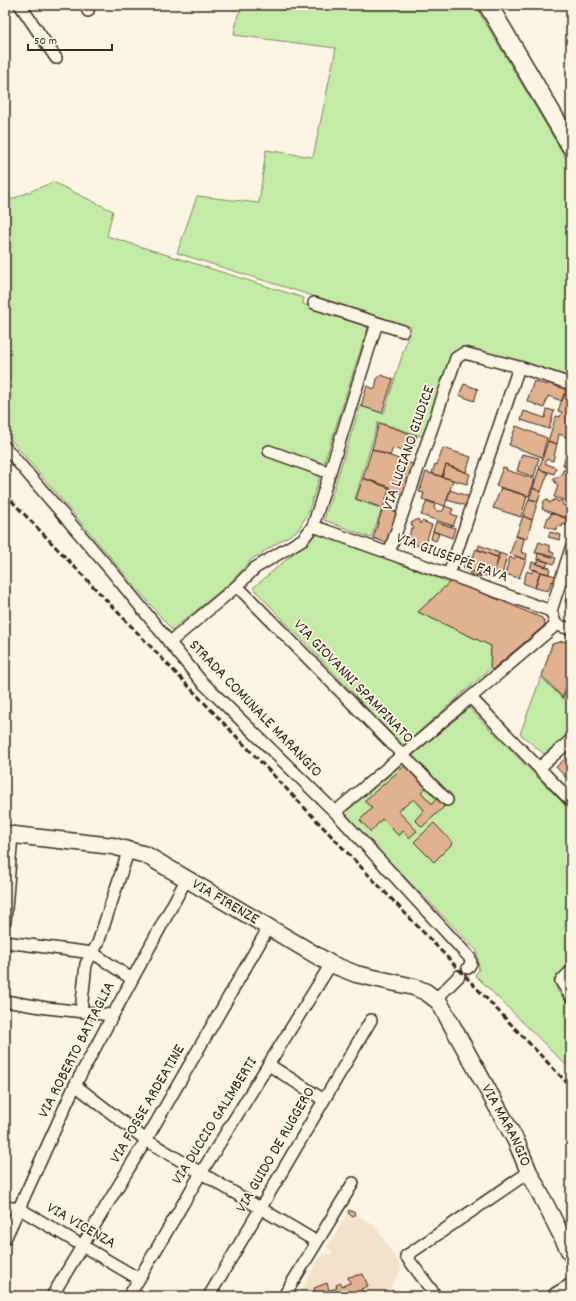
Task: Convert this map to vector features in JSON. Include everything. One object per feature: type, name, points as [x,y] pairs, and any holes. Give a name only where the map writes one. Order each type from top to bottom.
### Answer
[{"type":"main road","points":[[488,5],[571,146]]},
{"type":"street","points":[[20,5],[56,58]]},
{"type":"street","points":[[314,303],[403,331]]},
{"type":"street","points":[[169,643],[237,586],[255,568],[303,539],[313,526],[377,323]]},
{"type":"street","name":"VIA LUCIANO GIUDICE","points":[[389,553],[456,358],[460,354],[464,353],[519,367]]},
{"type":"street","points":[[449,574],[519,367],[571,384]]},
{"type":"street","name":"STRADA COMUNALE MARANGIO","points":[[5,447],[114,574],[201,681],[335,812],[470,958],[471,963],[468,968]]},
{"type":"street","points":[[269,451],[330,473]]},
{"type":"street","name":"VIA GIUSEPPE FAVA","points":[[313,526],[551,611]]},
{"type":"street","points":[[556,625],[551,611],[571,548]]},
{"type":"street","name":"VIA GIOVANNI SPAMPINATO","points":[[237,586],[447,800]]},
{"type":"street","points":[[556,625],[571,629]]},
{"type":"street","points":[[335,812],[556,625]]},
{"type":"street","points":[[471,698],[571,801]]},
{"type":"street","points":[[540,768],[571,740]]},
{"type":"street","points":[[5,921],[8,834]]},
{"type":"street","name":"VIA FIRENZE","points":[[8,834],[129,849],[146,855],[186,880],[331,964],[356,974],[414,987],[436,999]]},
{"type":"street","points":[[81,1011],[86,964],[93,953],[113,900],[129,849]]},
{"type":"street","name":"VIA ROBERTO BATTAGLIA","points":[[5,1239],[20,1209],[75,1085],[186,880]]},
{"type":"street","name":"VIA FOSSE ARDEATINE","points":[[52,1296],[146,1140],[269,927]]},
{"type":"street","points":[[9,942],[93,953],[132,979]]},
{"type":"street","name":"VIA DUCCIO GALIMBERTI","points":[[129,1296],[201,1173],[331,964]]},
{"type":"street","points":[[571,971],[561,981],[571,996]]},
{"type":"street","points":[[436,999],[460,976]]},
{"type":"street","name":"VIA MARANGIO","points":[[436,999],[451,1022],[516,1141],[529,1172],[571,1254]]},
{"type":"street","points":[[5,1001],[47,1008],[112,1015]]},
{"type":"street","name":"VIA GUIDO DE RUGGERO","points":[[209,1296],[371,1020]]},
{"type":"street","points":[[269,1065],[324,1100]]},
{"type":"street","points":[[75,1085],[146,1140],[317,1242]]},
{"type":"street","points":[[436,1296],[406,1256],[529,1172]]},
{"type":"street","points":[[284,1296],[353,1182]]},
{"type":"street","name":"VIA VICENZA","points":[[5,1207],[20,1209],[139,1279]]},
{"type":"street","points":[[556,1296],[571,1287]]},
{"type":"shaded area","points":[[349,1210],[375,1226],[400,1265],[401,1270],[386,1296],[297,1296],[323,1253],[326,1255],[331,1253],[330,1249],[327,1247]]},
{"type":"green space","points":[[247,5],[475,5],[571,167],[571,379],[458,351],[451,355],[424,437],[378,422],[355,499],[382,509],[371,538],[324,520],[360,406],[384,413],[411,327],[177,253],[197,196],[259,203],[266,150],[313,157],[336,48],[234,35],[238,14]]},
{"type":"green space","points":[[53,182],[113,211],[107,236],[304,298],[303,304],[368,327],[308,513],[298,530],[252,559],[230,583],[172,630],[5,433],[5,202]]},
{"type":"green space","points":[[316,534],[323,534],[338,538],[544,621],[403,746],[253,588]]},
{"type":"green space","points":[[571,669],[571,732],[544,754],[520,734],[541,677],[563,699]]},
{"type":"green space","points":[[469,708],[571,811],[571,963],[554,979],[558,992],[571,1006],[571,1070],[475,975],[479,970],[477,951],[343,814]]},
{"type":"building","points":[[381,375],[393,379],[382,413],[361,406],[367,386],[375,389],[377,379]]},
{"type":"building","points":[[549,380],[567,387],[562,401],[548,396],[544,408],[527,401],[534,381],[547,385]]},
{"type":"building","points":[[464,384],[478,389],[474,401],[459,395]]},
{"type":"building","points":[[564,394],[571,397],[569,411],[571,411],[571,427],[569,438],[559,434],[557,444],[548,441],[556,416],[560,417],[562,412],[558,411]]},
{"type":"building","points":[[547,409],[554,411],[549,429],[521,420],[524,411],[545,418]]},
{"type":"building","points":[[379,423],[417,436],[411,454],[393,448],[390,456],[372,449]]},
{"type":"building","points":[[516,426],[547,438],[542,457],[509,445]]},
{"type":"building","points":[[548,441],[557,444],[553,461],[547,459],[545,463],[556,468],[554,474],[539,469]]},
{"type":"building","points":[[443,448],[471,457],[466,472],[446,465],[442,477],[432,473],[435,464],[437,465]]},
{"type":"building","points":[[372,449],[415,465],[404,494],[363,478]]},
{"type":"building","points":[[522,454],[539,458],[534,477],[517,471]]},
{"type":"building","points":[[566,455],[571,457],[570,502],[554,497],[558,486],[553,479],[562,475],[563,470],[565,470],[566,466],[563,465]]},
{"type":"building","points":[[446,465],[470,474],[467,484],[442,477]]},
{"type":"building","points":[[503,467],[507,468],[506,470],[535,479],[529,496],[496,486]]},
{"type":"building","points":[[539,469],[548,473],[541,492],[533,488]]},
{"type":"building","points":[[426,472],[453,480],[445,506],[422,499],[424,493],[419,492]]},
{"type":"building","points":[[363,478],[390,487],[383,508],[356,499]]},
{"type":"building","points":[[501,488],[527,496],[521,517],[493,508]]},
{"type":"building","points":[[533,488],[541,492],[538,501],[529,499]]},
{"type":"building","points":[[450,490],[470,497],[467,506],[447,500]]},
{"type":"building","points":[[529,499],[538,501],[532,520],[523,516]]},
{"type":"building","points":[[547,499],[549,503],[556,499],[558,502],[561,500],[571,516],[566,516],[566,518],[542,509],[544,501]]},
{"type":"building","points":[[427,501],[435,504],[434,508],[437,511],[443,511],[445,506],[453,509],[451,514],[457,516],[453,526],[421,515]]},
{"type":"building","points":[[383,508],[400,513],[390,544],[373,538]]},
{"type":"building","points":[[551,513],[571,520],[571,525],[566,523],[566,525],[563,524],[562,527],[558,525],[556,530],[545,526]]},
{"type":"building","points":[[523,516],[532,520],[527,539],[516,536]]},
{"type":"building","points":[[418,519],[420,524],[422,521],[432,525],[424,547],[408,543],[411,528],[414,529],[411,523]]},
{"type":"building","points":[[436,522],[455,528],[452,538],[433,531]]},
{"type":"building","points":[[433,531],[439,534],[436,541],[431,539]]},
{"type":"building","points":[[550,532],[561,535],[560,540],[548,537]]},
{"type":"building","points":[[516,536],[524,539],[521,552],[527,554],[526,560],[510,554]]},
{"type":"building","points":[[539,542],[550,546],[550,551],[554,553],[553,556],[535,553]]},
{"type":"building","points":[[479,545],[499,553],[497,557],[478,550]]},
{"type":"building","points":[[476,549],[499,558],[492,578],[468,570]]},
{"type":"building","points":[[500,553],[507,556],[503,575],[494,572]]},
{"type":"building","points":[[538,553],[556,558],[554,564],[537,559]]},
{"type":"building","points":[[468,556],[473,558],[469,571],[463,568]]},
{"type":"building","points":[[516,556],[526,560],[519,578],[505,574],[510,557],[514,559]]},
{"type":"building","points":[[539,559],[548,562],[546,567],[537,564]]},
{"type":"building","points":[[532,562],[550,568],[549,574],[530,569]]},
{"type":"building","points":[[534,569],[540,572],[535,588],[523,583],[527,571],[532,573]]},
{"type":"building","points":[[471,571],[481,575],[481,577],[476,575],[475,577],[469,573]]},
{"type":"building","points":[[540,572],[556,576],[555,582],[552,581],[548,591],[535,588]]},
{"type":"building","points":[[452,580],[542,618],[545,623],[544,626],[492,670],[490,668],[491,646],[418,612]]},
{"type":"building","points":[[570,587],[571,588],[571,604],[565,602]]},
{"type":"building","points":[[563,641],[571,643],[571,668],[563,698],[542,676],[552,644]]},
{"type":"building","points":[[571,753],[571,783],[556,767]]},
{"type":"building","points":[[406,765],[427,787],[421,792],[432,804],[437,798],[445,806],[422,827],[415,820],[424,810],[414,799],[398,811],[417,831],[409,838],[403,831],[399,836],[382,819],[371,832],[360,820],[372,808],[364,801]]},
{"type":"building","points":[[434,823],[453,843],[434,862],[414,842]]},
{"type":"building","points":[[349,1210],[355,1213],[353,1217],[348,1213]]},
{"type":"building","points":[[363,1274],[368,1286],[361,1289],[364,1296],[317,1296],[314,1288],[327,1283],[329,1290],[337,1288],[336,1285],[341,1283],[342,1286],[350,1283],[348,1277]]},
{"type":"railway","points":[[5,494],[571,1087]]}]
